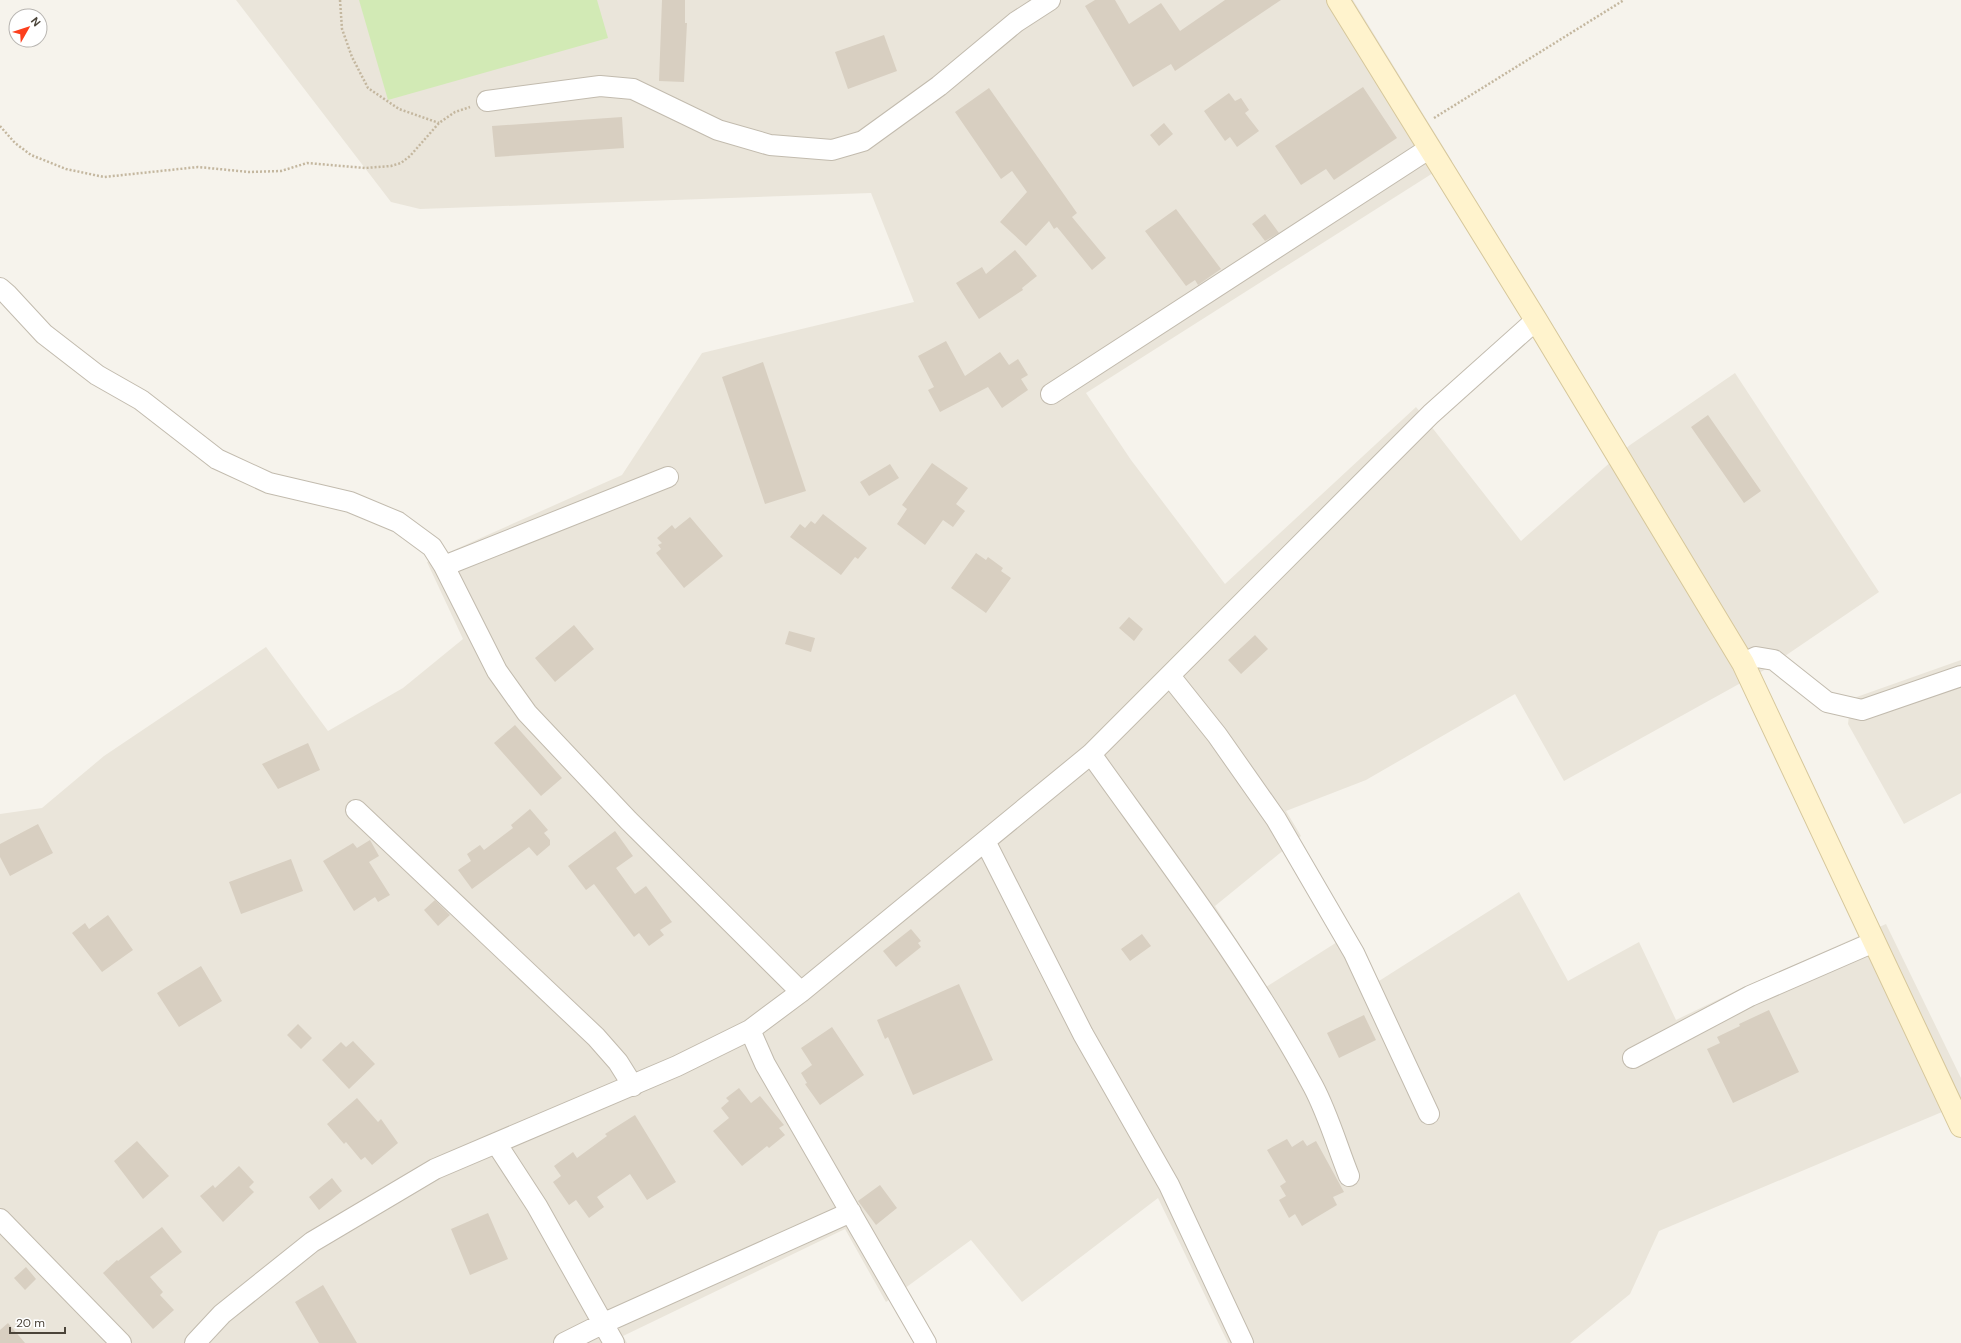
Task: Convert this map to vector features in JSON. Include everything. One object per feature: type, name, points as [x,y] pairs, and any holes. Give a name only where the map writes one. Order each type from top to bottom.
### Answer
[{"type":"street","points":[[487,102],[600,86],[633,89],[726,132],[770,146],[832,150],[863,141],[940,86],[1016,22],[1050,0]]},
{"type":"street","points":[[1338,0],[1536,320],[1744,663],[1961,1126]]},
{"type":"street","points":[[1051,394],[1430,148]]},
{"type":"street","points":[[0,288],[8,294],[44,334],[97,375],[141,400],[217,459],[269,483],[350,502],[398,522],[432,547],[444,566],[497,671],[527,713],[628,820],[801,992]]},
{"type":"street","points":[[195,1343],[222,1314],[312,1242],[435,1169],[632,1086],[750,1030],[801,992],[1091,754],[1431,414],[1536,320]]},
{"type":"street","points":[[444,566],[668,477]]},
{"type":"street","points":[[1744,663],[1756,658],[1774,660],[1827,702],[1862,710],[1961,676]]},
{"type":"street","points":[[1170,676],[1217,735],[1276,819],[1354,953],[1429,1114]]},
{"type":"street","points":[[1091,754],[1230,950],[1290,1046],[1314,1088],[1349,1176]]},
{"type":"street","points":[[356,810],[596,1037],[618,1062],[632,1086]]},
{"type":"street","points":[[985,841],[1083,1034],[1168,1185],[1243,1343]]},
{"type":"street","points":[[1633,1058],[1750,996],[1874,942]]},
{"type":"street","points":[[750,1030],[765,1064],[926,1343]]},
{"type":"street","points":[[496,1143],[537,1206],[614,1343]]},
{"type":"street","points":[[564,1343],[604,1323],[851,1212]]},
{"type":"street","points":[[0,1219],[121,1343]]},
{"type":"path","points":[[340,0],[342,29],[352,57],[368,88],[399,109],[439,123]]},
{"type":"path","points":[[1417,128],[1624,0]]},
{"type":"path","points":[[0,126],[15,143],[31,154],[66,169],[104,177],[198,167],[249,172],[281,171],[307,163],[365,168],[391,166],[410,156],[439,123],[455,112],[487,102]]},
{"type":"shaded area","points":[[236,0],[1353,0],[1452,161],[1086,393],[1131,460],[1225,584],[1416,407],[1521,541],[1630,445],[1735,373],[1879,592],[1766,669],[1564,781],[1515,694],[1366,780],[1286,811],[1301,836],[1215,906],[1266,987],[1353,932],[1379,981],[1519,892],[1568,981],[1639,942],[1676,1020],[1742,988],[1886,924],[1961,1078],[1961,1104],[1659,1231],[1630,1294],[1570,1343],[1228,1343],[1158,1198],[1022,1302],[971,1240],[886,1302],[845,1229],[623,1336],[627,1343],[0,1343],[0,814],[42,808],[104,756],[266,647],[328,731],[403,688],[463,639],[427,562],[622,475],[702,353],[914,302],[871,193],[420,209],[391,202]]},
{"type":"shaded area","points":[[1961,660],[1961,793],[1904,824],[1848,724],[1851,699]]},
{"type":"green space","points":[[359,0],[597,0],[608,38],[388,100]]},
{"type":"building","points":[[662,0],[685,0],[685,23],[687,23],[684,82],[659,81]]},
{"type":"building","points":[[1095,0],[1115,0],[1129,24],[1161,3],[1180,31],[1225,0],[1281,0],[1175,71],[1171,64],[1133,87],[1085,6]]},
{"type":"building","points":[[884,35],[897,71],[848,89],[835,52]]},
{"type":"building","points":[[1363,87],[1397,138],[1334,180],[1326,169],[1301,185],[1275,146]]},
{"type":"building","points":[[989,88],[1077,213],[1072,217],[1106,258],[1092,270],[1057,227],[1054,229],[1049,221],[1026,246],[1000,222],[1027,192],[1012,171],[1001,179],[955,112]]},
{"type":"building","points":[[1229,93],[1235,101],[1241,98],[1249,110],[1245,113],[1259,131],[1237,147],[1230,137],[1225,141],[1204,111]]},
{"type":"building","points":[[622,117],[624,148],[495,157],[492,126]]},
{"type":"building","points":[[1164,123],[1173,134],[1159,146],[1150,135]]},
{"type":"building","points":[[1176,209],[1221,269],[1198,285],[1195,280],[1186,286],[1145,231]]},
{"type":"building","points":[[1265,214],[1279,233],[1265,241],[1252,224]]},
{"type":"building","points":[[1015,250],[1037,276],[1022,288],[1023,290],[979,319],[956,283],[982,267],[986,274]]},
{"type":"building","points":[[946,341],[965,376],[1000,352],[1009,365],[1018,359],[1028,375],[1021,379],[1028,390],[1002,408],[988,387],[940,412],[928,390],[934,387],[918,356]]},
{"type":"building","points":[[763,362],[806,491],[765,504],[722,377]]},
{"type":"building","points":[[1708,415],[1761,491],[1744,503],[1691,427]]},
{"type":"building","points":[[932,463],[968,488],[956,504],[965,511],[953,527],[943,520],[925,545],[897,524],[907,509],[902,505]]},
{"type":"building","points":[[890,464],[899,478],[869,496],[860,482]]},
{"type":"building","points":[[823,514],[867,548],[858,559],[855,557],[841,575],[790,537],[800,524],[805,528],[811,521],[815,524]]},
{"type":"building","points":[[690,517],[723,556],[684,588],[656,553],[661,549],[658,545],[662,543],[657,538],[672,525],[675,529]]},
{"type":"building","points":[[976,553],[986,560],[988,557],[1003,568],[1001,571],[1011,578],[986,613],[951,588]]},
{"type":"building","points":[[1129,617],[1143,629],[1134,641],[1119,628]]},
{"type":"building","points":[[574,625],[594,649],[555,682],[535,658]]},
{"type":"building","points":[[789,631],[815,638],[811,652],[785,644]]},
{"type":"building","points":[[1255,635],[1268,649],[1241,674],[1228,660]]},
{"type":"building","points":[[515,725],[562,778],[541,796],[494,743]]},
{"type":"building","points":[[308,743],[320,770],[278,789],[262,764]]},
{"type":"building","points":[[530,809],[548,830],[544,833],[550,840],[550,845],[537,856],[529,847],[472,889],[458,870],[471,861],[467,854],[480,845],[484,850],[513,828],[511,825]]},
{"type":"building","points":[[38,824],[53,853],[10,876],[0,857],[0,844]]},
{"type":"building","points":[[615,831],[633,856],[616,868],[635,894],[646,886],[672,922],[660,930],[664,935],[649,946],[639,933],[634,937],[594,884],[586,890],[568,866]]},
{"type":"building","points":[[370,840],[379,856],[369,862],[390,895],[378,902],[375,897],[354,911],[323,861],[353,843],[357,848]]},
{"type":"building","points":[[291,859],[303,891],[241,914],[229,882]]},
{"type":"building","points":[[435,900],[450,915],[438,926],[424,910]]},
{"type":"building","points":[[108,915],[133,950],[102,972],[72,933],[85,923],[89,929]]},
{"type":"building","points":[[911,929],[921,941],[918,943],[921,947],[896,967],[883,951]]},
{"type":"building","points":[[1142,934],[1151,946],[1130,961],[1121,949]]},
{"type":"building","points":[[201,966],[222,1001],[179,1027],[157,993]]},
{"type":"building","points":[[959,984],[993,1060],[913,1095],[888,1037],[885,1039],[877,1020]]},
{"type":"building","points":[[1769,1010],[1799,1072],[1733,1103],[1707,1049],[1720,1043],[1717,1037],[1740,1026],[1739,1024]]},
{"type":"building","points":[[1364,1015],[1376,1040],[1339,1058],[1327,1033]]},
{"type":"building","points":[[298,1024],[312,1038],[301,1049],[287,1035]]},
{"type":"building","points":[[832,1027],[864,1075],[820,1105],[805,1084],[807,1083],[801,1073],[812,1065],[801,1048]]},
{"type":"building","points":[[353,1041],[375,1064],[349,1089],[322,1060],[341,1042],[346,1047]]},
{"type":"building","points":[[739,1088],[751,1103],[760,1096],[784,1125],[779,1128],[785,1135],[769,1148],[767,1146],[742,1166],[713,1131],[729,1118],[721,1108],[729,1101],[726,1098]]},
{"type":"building","points":[[357,1098],[378,1122],[381,1119],[398,1143],[372,1165],[365,1157],[361,1160],[346,1142],[344,1144],[327,1124]]},
{"type":"building","points":[[635,1115],[676,1182],[647,1200],[630,1174],[597,1197],[604,1207],[589,1218],[576,1200],[569,1205],[553,1182],[561,1176],[554,1166],[573,1152],[577,1158],[607,1136],[605,1134]]},
{"type":"building","points":[[1287,1139],[1292,1147],[1303,1140],[1307,1146],[1316,1141],[1344,1192],[1333,1197],[1337,1205],[1302,1226],[1295,1214],[1289,1218],[1279,1200],[1286,1196],[1280,1186],[1286,1182],[1267,1150]]},
{"type":"building","points":[[137,1141],[169,1176],[143,1199],[114,1161]]},
{"type":"building","points":[[239,1166],[254,1182],[249,1187],[254,1192],[223,1222],[200,1196],[213,1185],[215,1188]]},
{"type":"building","points":[[332,1178],[342,1191],[319,1210],[309,1197]]},
{"type":"building","points":[[880,1185],[897,1208],[876,1225],[858,1201]]},
{"type":"building","points":[[488,1213],[508,1259],[470,1275],[451,1229]]},
{"type":"building","points":[[162,1227],[182,1252],[150,1277],[163,1292],[160,1295],[174,1310],[153,1329],[103,1273],[117,1260],[118,1261]]},
{"type":"building","points":[[26,1267],[36,1279],[25,1290],[14,1278]]},
{"type":"building","points":[[323,1285],[357,1343],[319,1343],[295,1302]]},
{"type":"building","points":[[8,1323],[25,1343],[0,1343],[0,1330]]}]
